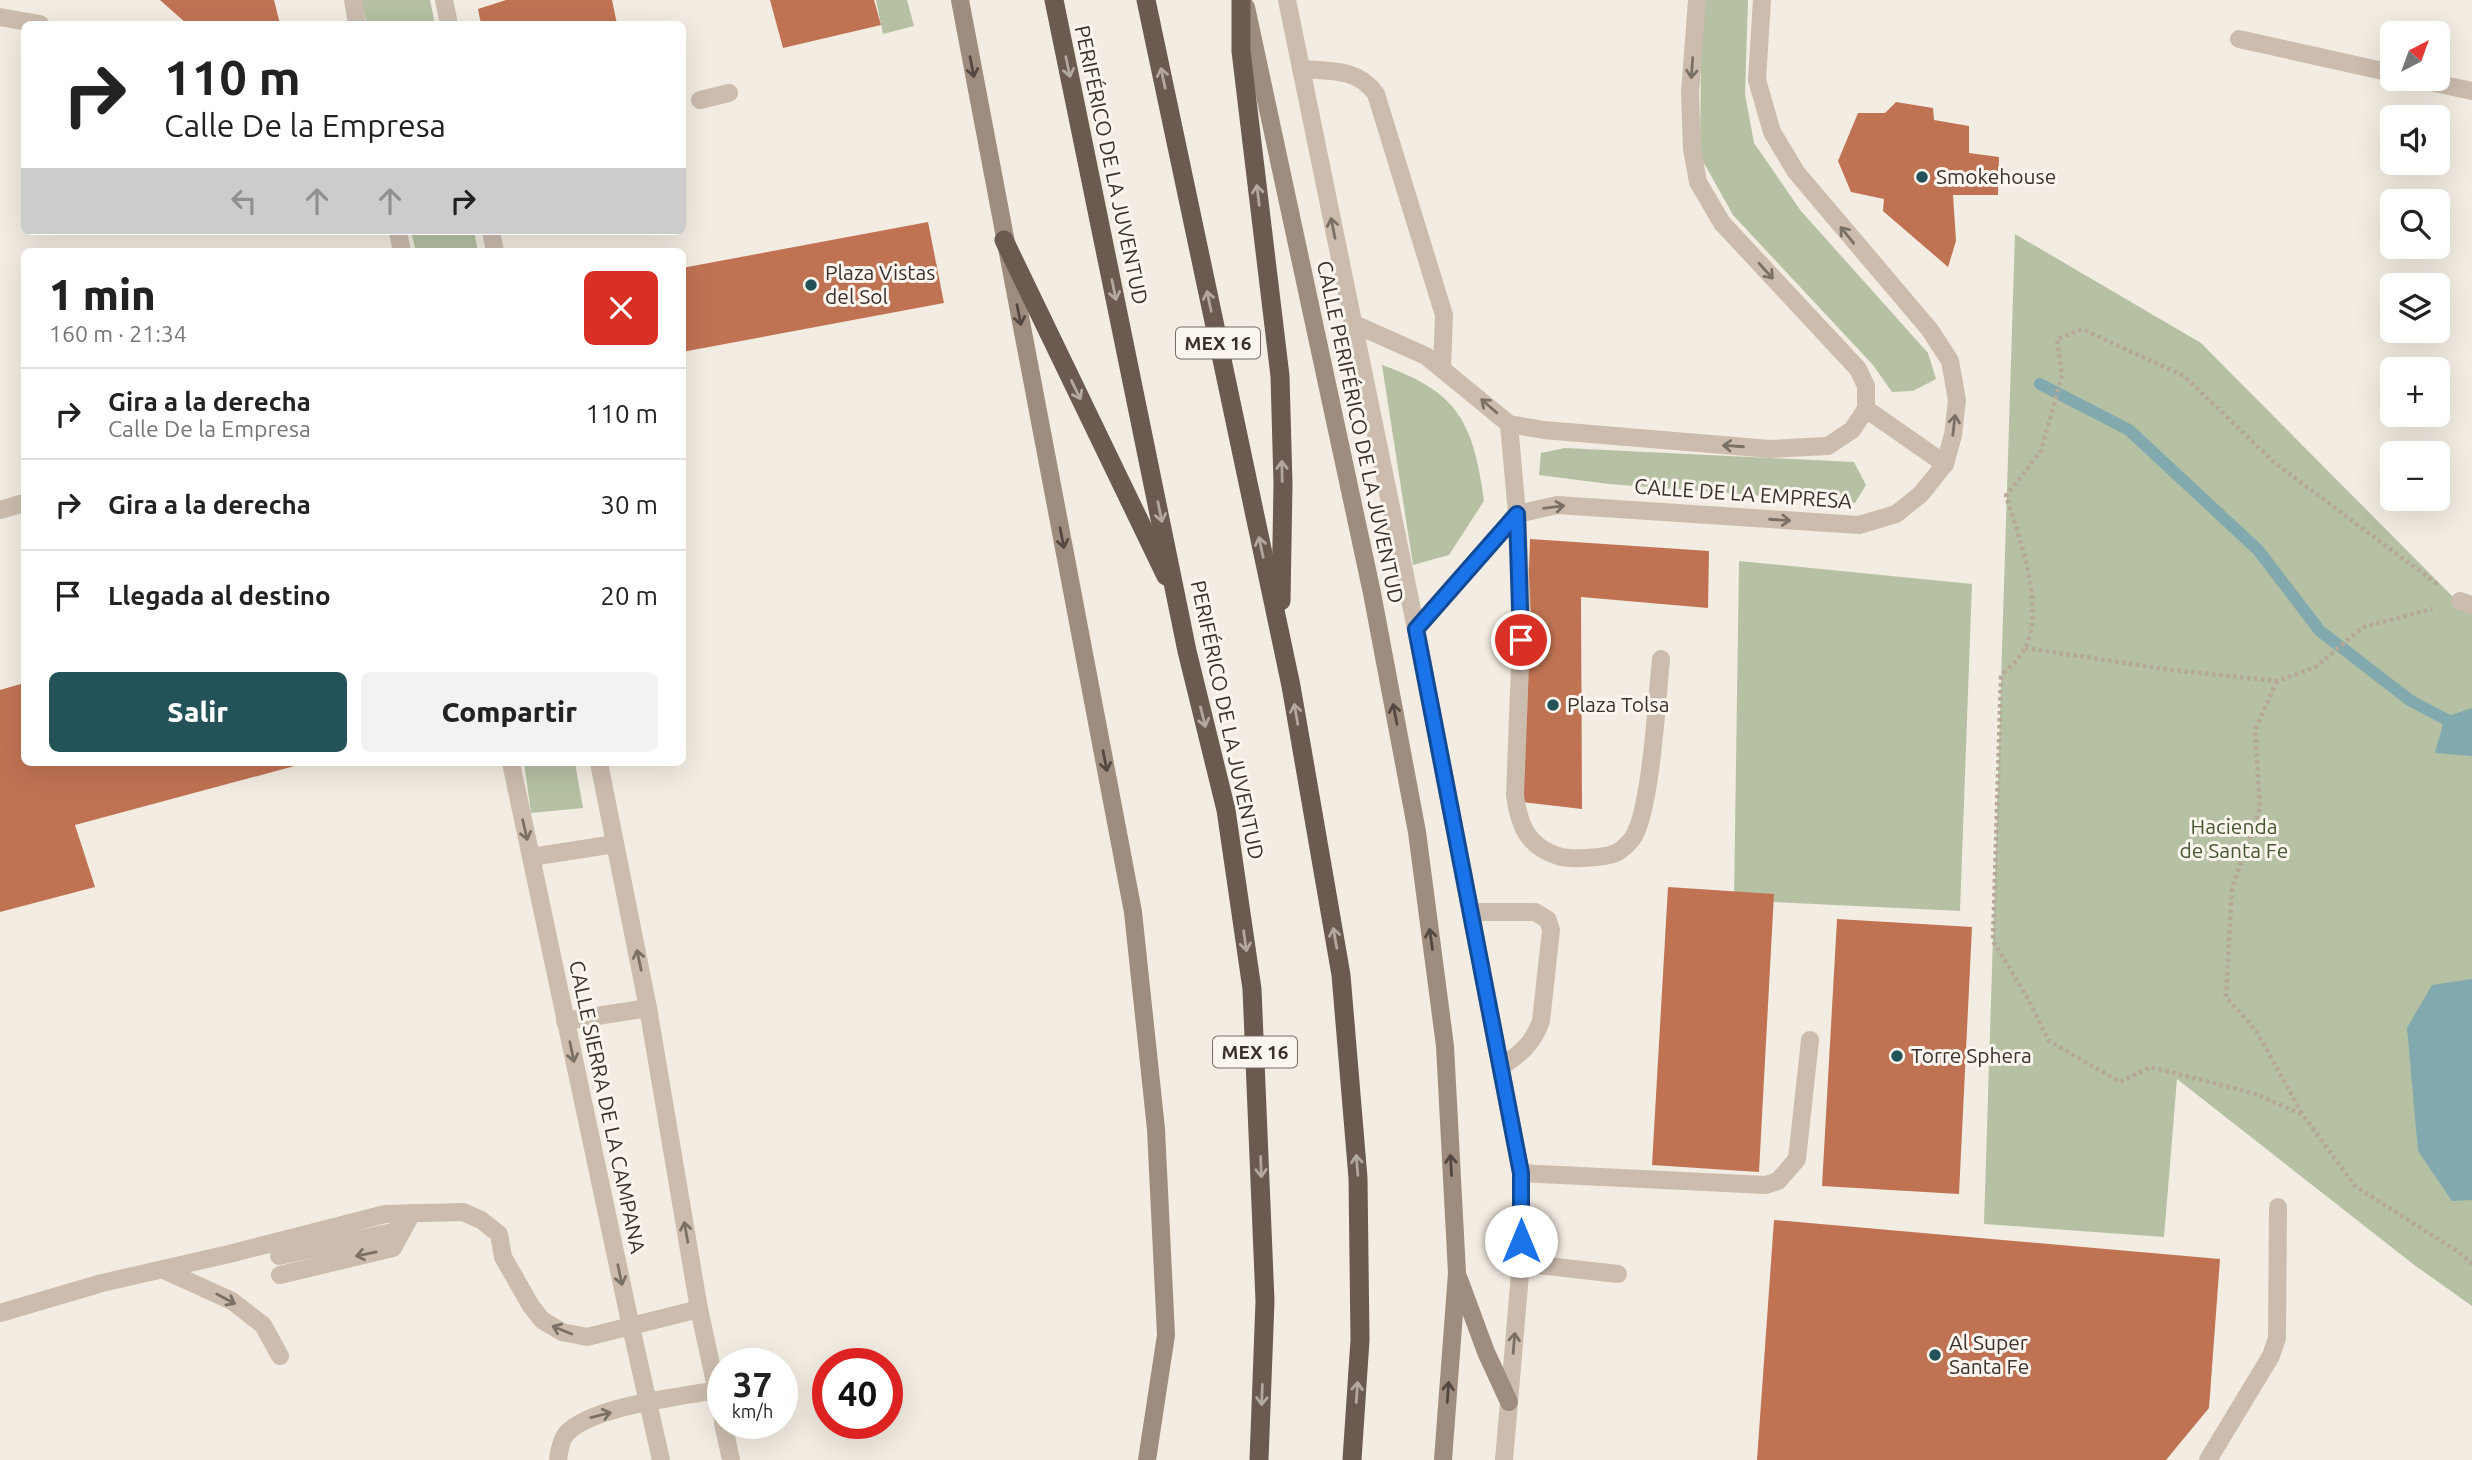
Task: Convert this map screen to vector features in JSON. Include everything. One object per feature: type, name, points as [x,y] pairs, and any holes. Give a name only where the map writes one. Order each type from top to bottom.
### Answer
[{"type":"highway","name":"PERIFÉRICO DE LA JUVENTUD","points":[[1054,0],[1180,606],[1187,651],[1226,810],[1252,989],[1265,1301],[1259,1460]]},
{"type":"highway","name":"MEX 16","points":[[1146,0],[1291,686],[1341,975],[1358,1178],[1360,1340],[1352,1460]]},
{"type":"highway","points":[[1242,0],[1241,51],[1280,376],[1283,484],[1280,637]]},
{"type":"highway","points":[[1004,240],[1180,606]]},
{"type":"main road","points":[[960,0],[1133,912],[1156,1129],[1166,1335],[1147,1460]]},
{"type":"main road","name":"CALLE PERIFÉRICO DE LA JUVENTUD","points":[[1242,0],[1371,593],[1417,832],[1445,1046],[1457,1272],[1443,1460]]},
{"type":"main road","points":[[1457,1272],[1486,1352],[1509,1402]]},
{"type":"street","points":[[353,0],[356,21]]},
{"type":"street","points":[[444,0],[448,21]]},
{"type":"street","points":[[1287,0],[1416,629],[1521,1173],[1521,1263],[1504,1460]]},
{"type":"street","points":[[1352,323],[1426,356],[1509,424],[1544,430],[1770,449],[1828,446],[1852,430],[1866,409],[1866,386],[1858,369],[1722,223],[1698,182],[1692,149],[1690,93],[1697,0]]},
{"type":"street","name":"CALLE DE LA EMPRESA","points":[[1517,514],[1557,505],[1859,525],[1896,514],[1921,494],[1945,464],[1953,435],[1956,400],[1950,361],[1930,330],[1796,173],[1772,132],[1757,80],[1762,0]]},
{"type":"street","points":[[0,18],[21,21]]},
{"type":"street","points":[[2239,40],[2380,71]]},
{"type":"street","points":[[1301,69],[1351,74],[1364,80],[1376,94],[1444,315],[1443,369]]},
{"type":"street","points":[[2450,86],[2472,91]]},
{"type":"street","points":[[700,100],[729,93]]},
{"type":"street","points":[[1866,409],[1945,464]]},
{"type":"street","points":[[1509,424],[1522,615],[1515,794],[1517,814],[1524,831],[1534,844],[1568,859],[1615,854],[1632,839],[1639,827],[1650,767],[1661,659]]},
{"type":"street","points":[[0,510],[21,504]]},
{"type":"street","points":[[1416,629],[1517,514]]},
{"type":"street","name":"CALLE SIERRA DE LA CAMPANA","points":[[511,766],[661,1460]]},
{"type":"street","points":[[599,766],[649,1008],[708,1348]]},
{"type":"street","points":[[531,856],[615,844]]},
{"type":"street","points":[[1471,912],[1535,912],[1548,920],[1550,930],[1541,1021],[1527,1049],[1501,1067]]},
{"type":"street","points":[[565,1021],[649,1008]]},
{"type":"street","points":[[1521,1173],[1766,1185],[1778,1181],[1797,1159],[1811,1040]]},
{"type":"street","points":[[2208,1460],[2271,1356],[2277,1338],[2278,1207]]},
{"type":"street","points":[[278,1248],[384,1214],[463,1212],[481,1220],[499,1234],[503,1257],[531,1306],[542,1320],[562,1332],[587,1337],[699,1309]]},
{"type":"street","points":[[280,1275],[393,1248],[412,1213]]},
{"type":"street","points":[[0,1313],[102,1283],[164,1270],[278,1248],[402,1230]]},
{"type":"street","points":[[1521,1263],[1618,1274]]},
{"type":"street","points":[[164,1270],[232,1301],[263,1325],[280,1356]]},
{"type":"street","points":[[558,1460],[565,1435],[590,1417],[707,1393]]},
{"type":"street","points":[[727,1439],[731,1460]]},
{"type":"path","points":[[2302,1115],[2253,1093],[2150,1067],[2120,1082],[2049,1041],[2027,997],[1993,941],[2001,677],[2025,648],[2034,618],[2025,554],[2006,496],[2041,451],[2062,375],[2057,339],[2082,328],[2184,376],[2275,463],[2466,603]]},
{"type":"path","points":[[2025,648],[2172,670],[2277,681],[2314,668],[2363,627],[2466,603]]},
{"type":"path","points":[[2277,681],[2255,730],[2260,808],[2232,888],[2227,997],[2257,1032],[2302,1115],[2355,1186],[2460,1253],[2472,1264]]},
{"type":"green space","points":[[361,0],[430,0],[434,21],[366,21]]},
{"type":"green space","points":[[876,0],[907,0],[914,26],[883,34]]},
{"type":"green space","points":[[1704,0],[1748,0],[1745,94],[1754,143],[1801,211],[1928,353],[1936,379],[1913,391],[1892,392],[1873,365],[1733,215],[1700,156]]},
{"type":"green space","name":"Hacienda de Santa Fe","points":[[2015,234],[2201,343],[2460,604],[2472,609],[2472,1306],[2413,1264],[2177,1079],[2164,1237],[1984,1224]]},
{"type":"green space","points":[[412,235],[475,235],[477,248],[415,248]]},
{"type":"green space","points":[[1382,365],[1408,375],[1445,399],[1458,414],[1467,431],[1480,474],[1484,501],[1449,555],[1413,565]]},
{"type":"green space","points":[[1565,448],[1854,462],[1866,485],[1855,503],[1609,484],[1539,475],[1541,453]]},
{"type":"green space","points":[[1739,561],[1972,584],[1960,911],[1734,900]]},
{"type":"green space","points":[[524,766],[576,766],[583,808],[531,813]]},
{"type":"water","points":[[2472,708],[2472,756],[2435,753],[2445,717]]},
{"type":"water","points":[[2472,979],[2472,1200],[2452,1201],[2418,1151],[2407,1028],[2432,985]]},
{"type":"building","points":[[160,0],[274,0],[279,21],[184,21]]},
{"type":"building","points":[[506,0],[612,0],[616,21],[480,21],[478,9]]},
{"type":"building","points":[[770,0],[874,0],[881,25],[783,48]]},
{"type":"building","name":"Smokehouse","points":[[1896,102],[1933,108],[1934,120],[1969,126],[1969,153],[1999,157],[1998,195],[1953,195],[1956,241],[1948,267],[1883,211],[1884,199],[1851,192],[1838,161],[1858,113],[1885,113]]},
{"type":"building","name":"Plaza Vistas del Sol","points":[[928,222],[944,303],[686,351],[686,267]]},
{"type":"building","name":"Plaza Tolsa","points":[[1530,539],[1709,551],[1708,608],[1581,597],[1582,809],[1521,802]]},
{"type":"building","points":[[21,684],[21,766],[295,766],[75,825],[95,887],[0,912],[0,690]]},
{"type":"building","points":[[1668,887],[1774,894],[1759,1172],[1652,1165]]},
{"type":"building","name":"Torre Sphera","points":[[1837,919],[1972,927],[1959,1194],[1822,1186]]},
{"type":"building","name":"Al Super Santa Fe","points":[[1774,1220],[2220,1259],[2209,1408],[2166,1460],[1757,1460]]},
{"type":"waterway","points":[[2040,384],[2129,430],[2258,550],[2320,631],[2411,701],[2472,733]]},
{"type":"place","name":"Smokehouse","points":[[1922,177]]},
{"type":"place","name":"Plaza Vistas del Sol","points":[[811,285]]},
{"type":"place","name":"Plaza Tolsa","points":[[1553,705]]},
{"type":"place","name":"Torre Sphera","points":[[1897,1056]]},
{"type":"place","name":"Al Super Santa Fe","points":[[1935,1355]]},
{"type":"route","points":[[1521,640],[1517,514],[1416,629],[1521,1173],[1521,1241]]}]
